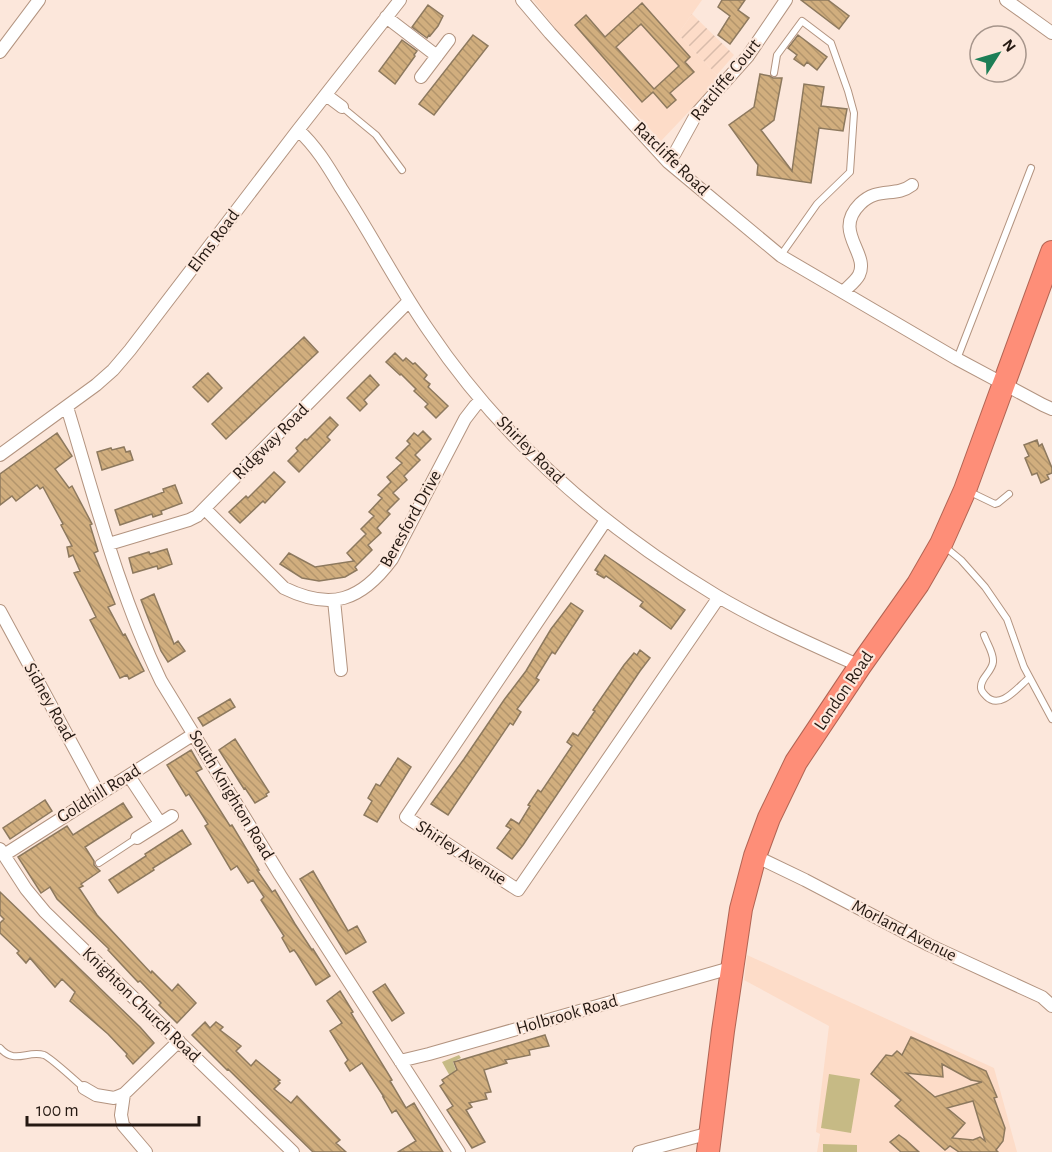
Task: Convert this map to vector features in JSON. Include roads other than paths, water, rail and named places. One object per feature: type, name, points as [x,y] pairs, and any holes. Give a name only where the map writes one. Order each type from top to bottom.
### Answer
[{"type":"highway","name":"London Road","points":[[709,1142],[741,909],[755,856],[769,819],[796,762],[918,584],[941,544],[965,490],[1052,252]]},
{"type":"street","points":[[0,52],[39,0]]},
{"type":"street","name":"Elms Road","points":[[0,455],[67,407],[113,370],[400,0]]},
{"type":"street","name":"Ratcliffe Road","points":[[522,0],[668,162],[781,256],[957,359],[1052,409]]},
{"type":"street","name":"Ratcliffe Court","points":[[668,162],[697,113],[748,56],[786,0]]},
{"type":"street","points":[[1006,0],[1052,33]]},
{"type":"street","points":[[386,17],[436,56]]},
{"type":"street","points":[[421,77],[449,40]]},
{"type":"street","points":[[326,94],[342,107]]},
{"type":"street","name":"Shirley Road","points":[[298,130],[325,163],[409,302],[447,357],[481,400],[540,463],[606,520],[661,561],[767,623],[860,666]]},
{"type":"street","points":[[843,292],[859,275],[861,267],[849,229],[855,210],[878,192],[897,192],[906,190],[912,185]]},
{"type":"street","name":"Ridgway Road","points":[[109,544],[189,520],[205,509],[409,302]]},
{"type":"street","name":"Beresford Drive","points":[[205,509],[284,588],[300,596],[316,600],[334,600],[354,595],[380,575],[392,559],[465,419],[481,400]]},
{"type":"street","name":"South Knighton Road","points":[[67,407],[127,601],[161,681],[280,875],[459,1152]]},
{"type":"street","name":"Shirley Avenue","points":[[606,520],[406,817],[518,890],[719,597]]},
{"type":"street","points":[[334,600],[341,670]]},
{"type":"street","name":"Sidney Road","points":[[0,611],[99,794]]},
{"type":"street","name":"Goldhill Road","points":[[2,852],[194,734]]},
{"type":"street","points":[[129,776],[160,823]]},
{"type":"street","points":[[137,838],[172,816]]},
{"type":"street","name":"Knighton Church Road","points":[[2,852],[26,889],[45,912],[292,1152]]},
{"type":"street","name":"Morland Avenue","points":[[755,856],[929,945],[1042,997],[1052,1006]]},
{"type":"street","name":"Holbrook Road","points":[[400,1061],[734,967]]},
{"type":"street","points":[[84,1088],[96,1095],[114,1098],[124,1094],[179,1041]]},
{"type":"street","points":[[124,1094],[121,1115],[123,1125],[146,1152]]},
{"type":"street","points":[[639,1152],[709,1142]]},
{"type":"lane","points":[[774,73],[777,55],[802,21],[831,43],[854,113],[850,172],[817,204],[781,256]]},
{"type":"lane","points":[[342,107],[376,135],[402,170]]},
{"type":"lane","points":[[957,359],[1031,168]]},
{"type":"lane","points":[[965,490],[995,504],[1009,494]]},
{"type":"lane","points":[[941,544],[961,560],[1002,611],[1007,619],[1020,659],[1052,719]]},
{"type":"lane","points":[[984,635],[993,658],[993,666],[983,679],[981,687],[986,696],[993,701],[1000,701],[1029,678]]},
{"type":"lane","points":[[99,862],[137,838]]},
{"type":"lane","points":[[0,1048],[5,1054],[12,1056],[46,1055],[84,1088]]}]
